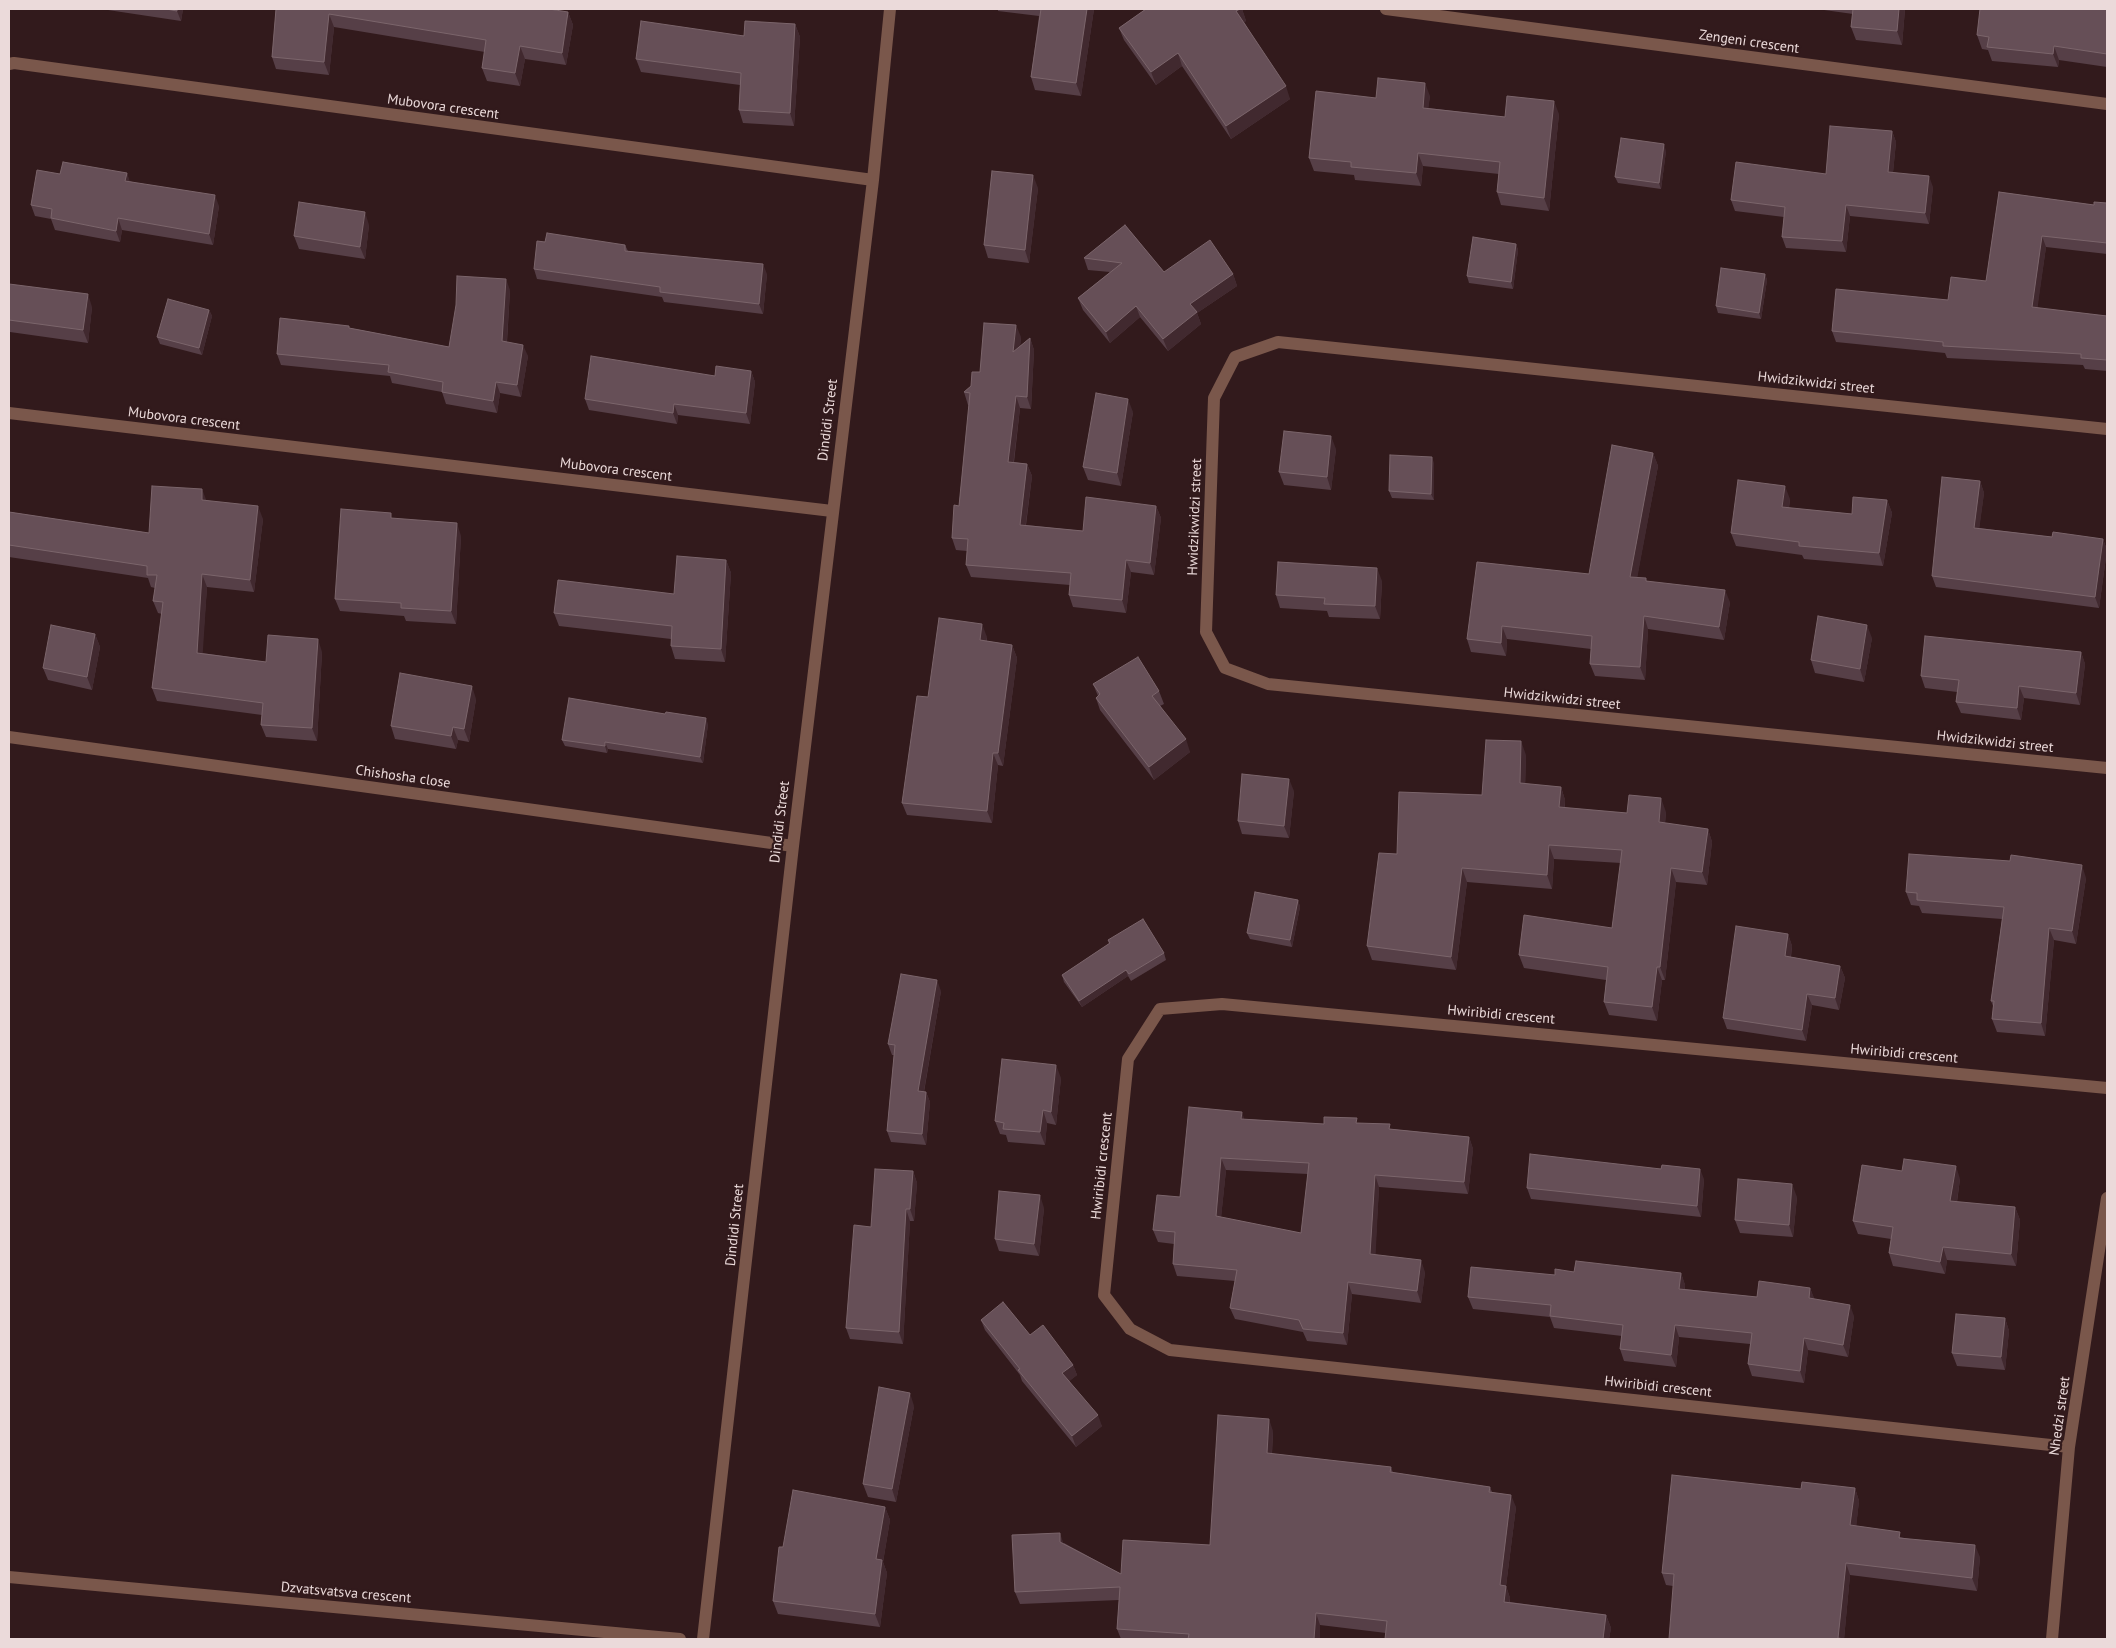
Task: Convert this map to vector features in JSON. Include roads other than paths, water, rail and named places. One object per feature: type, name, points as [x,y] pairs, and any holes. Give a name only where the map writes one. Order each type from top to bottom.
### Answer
[{"type":"street","name":"Dindidi Street","points":[[703,1639],[792,846],[873,180],[890,9]]},
{"type":"street","name":"Zengeni crescent","points":[[1386,9],[2107,104]]},
{"type":"street","name":"Mubovora crescent","points":[[9,64],[14,63],[873,180]]},
{"type":"street","name":"Hwidzikwidzi street","points":[[2107,428],[1278,342],[1235,357],[1214,398],[1206,632],[1225,668],[1268,684],[2107,768]]},
{"type":"street","name":"Mubovora crescent","points":[[9,413],[832,511]]},
{"type":"street","name":"Chishosha close","points":[[9,737],[792,846]]},
{"type":"street","name":"Hwiribidi crescent","points":[[2070,1447],[1170,1350],[1130,1329],[1104,1295],[1128,1059],[1160,1009],[1222,1004],[2107,1088]]},
{"type":"street","name":"Nhedzi street","points":[[2052,1639],[2070,1447],[2107,1198]]},
{"type":"street","name":"Dzvatsvatsva crescent","points":[[9,1577],[680,1639]]}]
